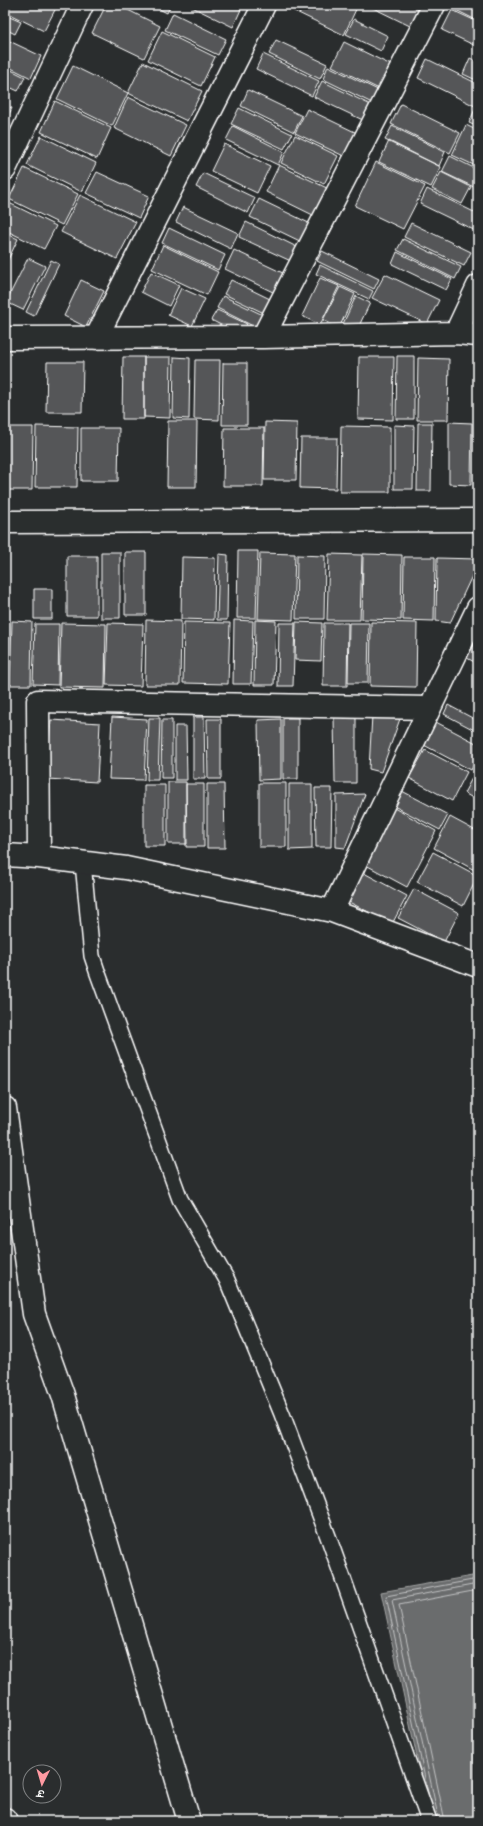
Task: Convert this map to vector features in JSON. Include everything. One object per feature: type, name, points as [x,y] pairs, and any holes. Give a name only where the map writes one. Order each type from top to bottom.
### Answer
[{"type":"street","points":[[5,169],[82,5]]},
{"type":"street","points":[[96,338],[264,5]]},
{"type":"street","points":[[263,337],[434,5]]},
{"type":"street","points":[[456,333],[478,286]]},
{"type":"street","points":[[5,338],[263,337],[456,333],[478,335]]},
{"type":"street","points":[[5,522],[478,520]]},
{"type":"street","points":[[332,911],[478,608]]},
{"type":"street","points":[[39,857],[38,701],[430,708]]},
{"type":"street","points":[[5,855],[39,857],[126,868],[332,911],[477,962]]},
{"type":"street","points":[[5,1108],[34,1314],[63,1395],[189,1821]]},
{"type":"lane","points":[[83,863],[92,956],[180,1199],[227,1280],[282,1414],[329,1539],[429,1821]]},
{"type":"water","points":[[478,1575],[478,1821],[431,1821],[381,1592]]},
{"type":"building","points":[[5,5],[57,6],[44,31],[5,12]]},
{"type":"building","points":[[106,5],[118,5],[160,26],[144,58],[92,33]]},
{"type":"building","points":[[151,5],[171,5],[167,13]]},
{"type":"building","points":[[188,5],[243,5],[233,27]]},
{"type":"building","points":[[287,5],[358,5],[344,35],[286,7]]},
{"type":"building","points":[[367,5],[410,5],[420,10],[412,27]]},
{"type":"building","points":[[459,5],[478,5],[478,21],[456,10]]},
{"type":"building","points":[[452,10],[478,22],[478,47],[442,30]]},
{"type":"building","points":[[173,13],[226,39],[218,55],[165,30]]},
{"type":"building","points":[[5,15],[21,22],[15,34],[5,29]]},
{"type":"building","points":[[354,19],[388,36],[381,51],[346,34]]},
{"type":"building","points":[[162,31],[215,57],[201,86],[148,60]]},
{"type":"building","points":[[5,39],[41,56],[31,78],[5,65]]},
{"type":"building","points":[[276,40],[327,64],[320,79],[269,54]]},
{"type":"building","points":[[344,42],[393,66],[381,90],[332,66]]},
{"type":"building","points":[[263,54],[319,81],[312,96],[256,69]]},
{"type":"building","points":[[470,58],[478,62],[478,81],[463,74]]},
{"type":"building","points":[[427,59],[478,84],[478,99],[475,106],[418,78]]},
{"type":"building","points":[[143,62],[202,91],[187,121],[128,93]]},
{"type":"building","points":[[73,66],[128,93],[112,126],[57,99]]},
{"type":"building","points":[[328,66],[382,92],[376,105],[323,79]]},
{"type":"building","points":[[5,67],[25,77],[18,91],[5,85]]},
{"type":"building","points":[[322,81],[375,107],[367,122],[314,97]]},
{"type":"building","points":[[248,90],[302,116],[294,132],[241,106]]},
{"type":"building","points":[[128,97],[186,125],[171,156],[114,128]]},
{"type":"building","points":[[55,101],[111,128],[97,159],[41,132]]},
{"type":"building","points":[[401,104],[460,133],[450,153],[391,124]]},
{"type":"building","points":[[5,105],[12,108],[5,123]]},
{"type":"building","points":[[476,107],[478,108],[478,127],[469,123]]},
{"type":"building","points":[[239,108],[292,134],[284,149],[231,124]]},
{"type":"building","points":[[307,109],[359,134],[348,158],[295,133]]},
{"type":"building","points":[[466,125],[478,131],[478,167],[452,155]]},
{"type":"building","points":[[233,126],[284,152],[278,165],[226,140]]},
{"type":"building","points":[[392,126],[445,152],[439,166],[385,140]]},
{"type":"building","points":[[295,135],[338,156],[324,184],[281,163]]},
{"type":"building","points":[[41,136],[96,163],[82,192],[27,165]]},
{"type":"building","points":[[389,141],[441,167],[431,187],[379,162]]},
{"type":"building","points":[[224,144],[270,166],[257,193],[211,171]]},
{"type":"building","points":[[450,156],[478,170],[478,189],[442,172]]},
{"type":"building","points":[[376,162],[425,186],[403,229],[355,206]]},
{"type":"building","points":[[279,165],[331,190],[319,218],[266,192]]},
{"type":"building","points":[[24,168],[78,194],[62,225],[9,199]]},
{"type":"building","points":[[97,172],[149,196],[139,218],[86,193]]},
{"type":"building","points":[[441,172],[471,187],[462,204],[432,189]]},
{"type":"building","points":[[203,173],[255,198],[248,213],[196,187]]},
{"type":"building","points":[[427,189],[478,214],[478,232],[420,204]]},
{"type":"building","points":[[80,195],[136,222],[117,259],[61,232]]},
{"type":"building","points":[[259,199],[315,226],[306,244],[250,217]]},
{"type":"building","points":[[9,203],[56,226],[44,249],[5,230],[5,211]]},
{"type":"building","points":[[183,207],[238,233],[231,249],[176,222]]},
{"type":"building","points":[[246,222],[301,249],[295,263],[239,237]]},
{"type":"building","points":[[411,223],[471,252],[464,266],[404,237]]},
{"type":"building","points":[[169,228],[225,255],[218,270],[162,243]]},
{"type":"building","points":[[5,233],[18,239],[5,266]]},
{"type":"building","points":[[403,239],[461,267],[455,279],[397,250]]},
{"type":"building","points":[[163,245],[218,272],[207,295],[152,269]]},
{"type":"building","points":[[234,250],[285,274],[275,293],[225,269]]},
{"type":"building","points":[[322,251],[379,279],[374,289],[317,261]]},
{"type":"building","points":[[397,252],[452,279],[446,290],[392,264]]},
{"type":"building","points":[[28,258],[45,266],[23,310],[6,302]]},
{"type":"building","points":[[51,260],[59,264],[34,316],[26,312]]},
{"type":"building","points":[[320,265],[373,291],[369,299],[316,274]]},
{"type":"building","points":[[151,272],[179,285],[169,306],[141,292]]},
{"type":"building","points":[[385,274],[439,300],[427,324],[372,298]]},
{"type":"building","points":[[320,278],[339,286],[320,325],[302,316]]},
{"type":"building","points":[[81,280],[104,291],[86,327],[64,316]]},
{"type":"building","points":[[231,280],[270,299],[264,313],[224,294]]},
{"type":"building","points":[[340,287],[355,294],[339,328],[323,320]]},
{"type":"building","points":[[181,288],[205,299],[192,326],[168,315]]},
{"type":"building","points":[[223,296],[263,315],[257,328],[217,308]]},
{"type":"building","points":[[356,296],[370,303],[356,332],[342,326]]},
{"type":"building","points":[[217,310],[247,324],[241,335],[211,320]]},
{"type":"building","points":[[397,356],[414,356],[414,419],[396,419]]},
{"type":"building","points":[[123,357],[144,357],[144,419],[122,419]]},
{"type":"building","points":[[144,357],[171,357],[170,418],[144,417]]},
{"type":"building","points":[[174,357],[190,358],[189,419],[173,418]]},
{"type":"building","points":[[359,357],[394,357],[393,420],[358,419]]},
{"type":"building","points":[[418,358],[449,359],[448,420],[417,420]]},
{"type":"building","points":[[195,360],[220,360],[219,420],[194,419]]},
{"type":"building","points":[[47,362],[83,362],[82,412],[46,412]]},
{"type":"building","points":[[223,363],[247,363],[247,425],[222,425]]},
{"type":"building","points":[[168,421],[197,421],[196,487],[167,487]]},
{"type":"building","points":[[265,422],[297,423],[296,480],[264,480]]},
{"type":"building","points":[[449,422],[472,423],[471,485],[449,484]]},
{"type":"building","points":[[418,423],[432,423],[431,491],[417,491]]},
{"type":"building","points":[[394,425],[414,426],[413,489],[394,489]]},
{"type":"building","points":[[36,426],[78,427],[77,487],[35,487]]},
{"type":"building","points":[[341,426],[390,427],[390,492],[340,492]]},
{"type":"building","points":[[5,427],[33,427],[32,490],[5,490]]},
{"type":"building","points":[[81,428],[119,428],[118,481],[81,481]]},
{"type":"building","points":[[224,428],[264,428],[263,486],[223,486]]},
{"type":"building","points":[[301,438],[337,438],[336,489],[300,488]]},
{"type":"building","points":[[238,551],[258,551],[256,618],[237,618]]},
{"type":"building","points":[[101,552],[120,552],[120,618],[101,618]]},
{"type":"building","points":[[125,552],[146,552],[146,615],[125,615]]},
{"type":"building","points":[[260,553],[295,554],[293,620],[258,619]]},
{"type":"building","points":[[219,554],[228,555],[227,620],[217,620]]},
{"type":"building","points":[[329,554],[362,555],[360,620],[327,620]]},
{"type":"building","points":[[363,554],[402,555],[401,620],[362,619]]},
{"type":"building","points":[[297,555],[325,556],[324,619],[296,619]]},
{"type":"building","points":[[67,556],[97,556],[97,616],[67,616]]},
{"type":"building","points":[[182,557],[215,558],[214,620],[181,619]]},
{"type":"building","points":[[404,557],[435,557],[434,621],[403,620]]},
{"type":"building","points":[[437,558],[478,559],[478,563],[450,623],[436,621]]},
{"type":"building","points":[[34,589],[52,589],[52,619],[34,619]]},
{"type":"building","points":[[146,620],[181,621],[180,685],[145,685]]},
{"type":"building","points":[[234,620],[253,621],[251,684],[233,684]]},
{"type":"building","points":[[255,620],[276,621],[274,685],[254,685]]},
{"type":"building","points":[[12,621],[32,622],[31,685],[10,685]]},
{"type":"building","points":[[184,622],[230,623],[228,684],[183,683]]},
{"type":"building","points":[[296,622],[322,623],[321,661],[295,660]]},
{"type":"building","points":[[371,622],[417,623],[416,687],[370,686]]},
{"type":"building","points":[[61,623],[106,624],[105,688],[59,687]]},
{"type":"building","points":[[108,623],[143,624],[141,686],[106,685]]},
{"type":"building","points":[[279,623],[295,623],[293,686],[278,686]]},
{"type":"building","points":[[324,623],[348,623],[347,686],[323,686]]},
{"type":"building","points":[[349,623],[369,623],[368,683],[348,683]]},
{"type":"building","points":[[35,624],[59,624],[58,685],[33,684]]},
{"type":"building","points":[[478,639],[478,664],[467,658]]},
{"type":"building","points":[[448,705],[478,721],[478,732],[444,714]]},
{"type":"building","points":[[334,715],[356,715],[356,783],[335,783]]},
{"type":"building","points":[[372,715],[401,716],[381,772],[369,769]]},
{"type":"building","points":[[112,717],[147,719],[144,780],[109,779]]},
{"type":"building","points":[[193,717],[204,717],[205,779],[193,779]]},
{"type":"building","points":[[149,718],[160,718],[158,780],[147,780]]},
{"type":"building","points":[[283,718],[298,718],[298,779],[283,779]]},
{"type":"building","points":[[207,719],[221,719],[221,779],[208,779]]},
{"type":"building","points":[[281,719],[281,779],[259,780],[258,720]]},
{"type":"building","points":[[51,720],[100,723],[97,782],[47,779]]},
{"type":"building","points":[[162,720],[172,720],[172,778],[161,778]]},
{"type":"building","points":[[434,721],[478,744],[478,758],[471,770],[422,744]]},
{"type":"building","points":[[175,726],[186,726],[187,780],[175,780]]},
{"type":"building","points":[[425,750],[467,772],[452,801],[409,778]]},
{"type":"building","points":[[478,769],[478,801],[464,793]]},
{"type":"building","points":[[168,782],[186,782],[187,844],[168,844]]},
{"type":"building","points":[[259,783],[286,783],[286,847],[259,847]]},
{"type":"building","points":[[186,784],[204,784],[204,847],[186,847]]},
{"type":"building","points":[[207,784],[224,784],[225,848],[207,848]]},
{"type":"building","points":[[289,784],[312,784],[312,849],[289,850]]},
{"type":"building","points":[[144,785],[165,785],[165,846],[144,846]]},
{"type":"building","points":[[315,788],[332,788],[331,847],[316,847]]},
{"type":"building","points":[[400,790],[448,815],[440,830],[392,805]]},
{"type":"building","points":[[365,794],[345,848],[336,847],[336,795]]},
{"type":"building","points":[[394,808],[436,831],[407,887],[364,864]]},
{"type":"building","points":[[450,817],[478,832],[478,872],[434,848]]},
{"type":"building","points":[[433,852],[478,876],[463,906],[417,882]]},
{"type":"building","points":[[362,872],[407,896],[392,924],[347,901]]},
{"type":"building","points":[[414,889],[459,913],[444,942],[398,918]]}]
